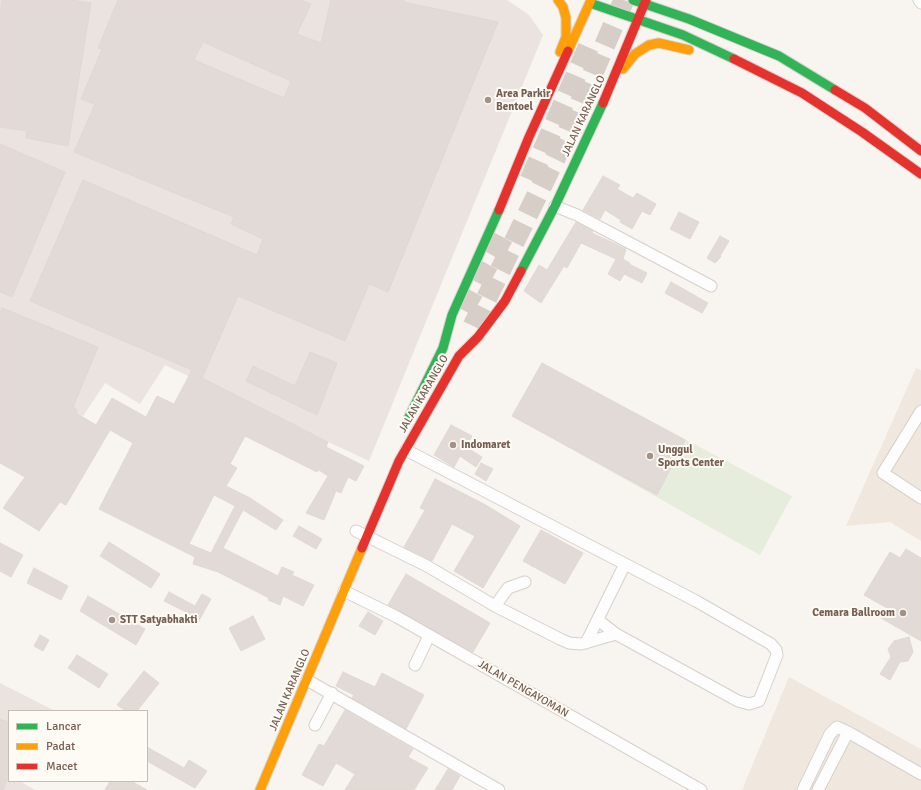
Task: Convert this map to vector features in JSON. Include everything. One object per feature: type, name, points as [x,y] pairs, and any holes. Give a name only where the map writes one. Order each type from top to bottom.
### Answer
[{"type":"main road","points":[[529,137],[566,37],[565,12],[558,0]]},
{"type":"main road","points":[[633,0],[645,2],[779,56],[865,108],[921,151]]},
{"type":"main road","points":[[587,1],[683,35],[746,64],[802,93],[862,132],[921,174]]},
{"type":"main road","name":"JALAN KARANGLO","points":[[404,429],[443,348],[452,315],[510,187],[529,137],[587,1]]},
{"type":"main road","name":"JALAN KARANGLO","points":[[260,790],[399,461],[459,356],[478,337],[505,301],[555,206],[610,89],[645,2]]},
{"type":"main road","points":[[679,6],[689,19]]},
{"type":"main road","points":[[610,89],[635,54],[649,45],[659,43],[677,46],[732,66],[795,97],[873,149],[914,181]]},
{"type":"main road","points":[[443,348],[457,321]]},
{"type":"main road","points":[[459,356],[470,332]]},
{"type":"main road","points":[[388,462],[394,451]]},
{"type":"street","points":[[555,206],[577,215],[711,286]]},
{"type":"street","points":[[921,411],[883,473],[921,498]]},
{"type":"street","points":[[406,450],[625,564],[770,644],[776,650],[777,655],[759,701],[750,704],[738,701],[616,634],[598,620]]},
{"type":"street","points":[[356,531],[428,566],[495,606],[564,641],[575,644],[586,643],[616,634]]},
{"type":"street","points":[[586,643],[625,564]]},
{"type":"street","points":[[495,606],[508,588],[525,582]]},
{"type":"street","name":"JALAN PENGAYOMAN","points":[[344,591],[397,617],[701,790]]},
{"type":"street","points":[[415,665],[428,636]]},
{"type":"street","points":[[307,680],[499,790]]},
{"type":"street","points":[[315,725],[332,694]]},
{"type":"street","points":[[805,789],[831,732],[837,727],[921,774]]},
{"type":"street","points":[[818,790],[848,732]]},
{"type":"shaded area","points":[[0,0],[507,0],[529,15],[543,35],[369,461],[165,365],[140,404],[105,383],[83,416],[0,374]]},
{"type":"shaded area","points":[[916,368],[921,370],[921,541],[890,522],[846,526]]},
{"type":"shaded area","points":[[789,677],[921,749],[921,790],[742,790]]},
{"type":"shaded area","points":[[0,683],[53,710],[8,710],[8,782],[24,782],[35,790],[0,790]]},
{"type":"green space","name":"Unggul Sports Center","points":[[542,363],[792,496],[760,555],[512,416]]},
{"type":"building","points":[[2,0],[71,0],[91,3],[68,146],[26,138],[27,131],[0,127],[0,13]]},
{"type":"building","points":[[118,0],[302,0],[311,4],[297,34],[321,43],[331,0],[404,0],[404,2],[498,22],[388,292],[369,284],[345,341],[238,296],[202,378],[328,442],[326,447],[364,466],[356,481],[348,477],[341,493],[336,491],[324,520],[306,513],[328,476],[319,470],[317,472],[245,436],[230,464],[237,468],[226,486],[250,498],[283,520],[276,530],[243,510],[223,548],[278,576],[282,567],[294,572],[292,575],[314,585],[303,606],[283,596],[280,605],[268,600],[269,598],[218,572],[193,564],[195,557],[99,509],[133,443],[110,430],[66,505],[60,502],[39,531],[3,508],[25,477],[0,463],[0,313],[2,308],[98,347],[73,407],[77,410],[76,413],[96,425],[112,398],[146,417],[157,396],[174,404],[192,370],[30,301],[83,180],[257,255],[263,239],[231,224],[234,217],[74,152],[95,104],[81,99],[102,49],[98,48]],"holes":[[[203,42],[291,81],[284,98],[194,60]],[[214,495],[235,506],[211,553],[189,544]]]},
{"type":"building","points":[[0,144],[65,172],[12,297],[0,292]]},
{"type":"building","points":[[603,176],[620,185],[617,189],[633,198],[637,193],[656,204],[650,215],[642,211],[632,229],[605,210],[600,219],[583,210]]},
{"type":"building","points":[[679,212],[699,222],[690,239],[670,229]]},
{"type":"building","points":[[576,222],[593,231],[592,233],[626,249],[623,259],[630,263],[629,264],[647,273],[642,283],[624,274],[620,281],[608,274],[616,259],[581,243],[567,268],[564,266],[541,303],[524,291],[539,265],[547,270]]},
{"type":"building","points":[[720,236],[729,241],[720,256],[721,257],[715,263],[707,258]]},
{"type":"building","points":[[671,282],[708,303],[702,313],[665,293]]},
{"type":"building","points":[[310,352],[337,363],[317,415],[246,381],[253,366],[295,386]]},
{"type":"building","points":[[542,363],[685,440],[657,495],[512,416]]},
{"type":"building","name":"Indomaret","points":[[451,425],[472,436],[466,447],[482,457],[476,467],[460,456],[454,467],[434,455]]},
{"type":"building","points":[[481,463],[493,469],[486,481],[475,474]]},
{"type":"building","points":[[435,479],[484,504],[520,526],[483,588],[454,571],[475,536],[452,524],[432,561],[404,547],[425,510],[420,508]]},
{"type":"building","points":[[299,526],[322,539],[316,549],[293,536]]},
{"type":"building","points":[[541,530],[583,553],[565,584],[523,561]]},
{"type":"building","points":[[109,542],[160,574],[151,588],[100,556]]},
{"type":"building","points":[[0,543],[23,555],[11,577],[0,571]]},
{"type":"building","name":"Cemara Ballroom","points":[[906,549],[921,558],[921,641],[881,618],[887,608],[864,595],[890,552],[900,558]]},
{"type":"building","points":[[34,568],[68,586],[61,600],[27,583]]},
{"type":"building","points":[[406,574],[490,623],[473,652],[388,605]]},
{"type":"building","points":[[169,592],[195,606],[202,594],[211,599],[197,624],[187,619],[190,614],[164,601]]},
{"type":"building","name":"STT Satyabhakti","points":[[88,596],[145,629],[136,645],[80,611]]},
{"type":"building","points":[[368,612],[383,621],[375,635],[359,626]]},
{"type":"building","points":[[253,616],[265,639],[241,651],[229,628]]},
{"type":"building","points":[[40,635],[49,640],[43,651],[34,646]]},
{"type":"building","points":[[909,637],[913,652],[908,661],[900,662],[890,680],[880,674],[891,657],[888,649],[894,641]]},
{"type":"building","points":[[77,655],[108,674],[99,688],[68,668]]},
{"type":"building","points":[[144,671],[159,683],[138,710],[124,710],[117,705]]},
{"type":"building","points":[[343,672],[375,687],[382,673],[424,695],[406,729],[352,698],[354,695],[336,686]]},
{"type":"building","points":[[345,710],[413,749],[408,757],[428,768],[414,790],[345,790],[355,774],[336,763],[323,786],[302,775],[319,744],[324,746]]},
{"type":"building","points":[[0,719],[8,722],[8,778],[3,790],[0,790]]},
{"type":"building","points":[[148,748],[184,768],[189,760],[207,771],[195,788],[148,762]]},
{"type":"building","points":[[448,769],[460,776],[452,790],[435,790]]},
{"type":"building","points":[[109,782],[133,782],[147,790],[105,790]]},
{"type":"tunnel","points":[[473,326],[567,134],[624,0]]},
{"type":"tunnel","points":[[530,180],[591,41]]},
{"type":"tunnel","points":[[463,310],[503,237]]},
{"type":"traffic: fast","points":[[633,0],[689,19],[779,56],[835,90]]},
{"type":"traffic: fast","points":[[590,3],[683,35],[734,59]]},
{"type":"traffic: fast","points":[[521,271],[555,206],[603,103]]},
{"type":"traffic: fast","points":[[408,419],[443,348],[452,315],[499,210]]},
{"type":"traffic: slow","points":[[558,0],[563,7],[566,18],[566,37],[560,52]]},
{"type":"traffic: slow","points":[[568,51],[591,0]]},
{"type":"traffic: slow","points":[[623,69],[635,54],[649,45],[659,43],[689,50]]},
{"type":"traffic: slow","points":[[260,790],[362,548]]},
{"type":"traffic: jam","points":[[603,103],[646,0]]},
{"type":"traffic: jam","points":[[499,210],[529,137],[568,51]]},
{"type":"traffic: jam","points":[[734,59],[802,93],[862,132],[921,174]]},
{"type":"traffic: jam","points":[[835,90],[865,108],[921,151]]},
{"type":"traffic: jam","points":[[362,548],[399,461],[459,356],[478,337],[505,301],[521,271]]},
{"type":"place","name":"Area Parkir Bentoel","points":[[488,100]]},
{"type":"place","name":"Indomaret","points":[[453,445]]},
{"type":"place","name":"Unggul Sports Center","points":[[650,456]]},
{"type":"place","name":"Cemara Ballroom","points":[[903,613]]},
{"type":"place","name":"STT Satyabhakti","points":[[112,620]]}]
